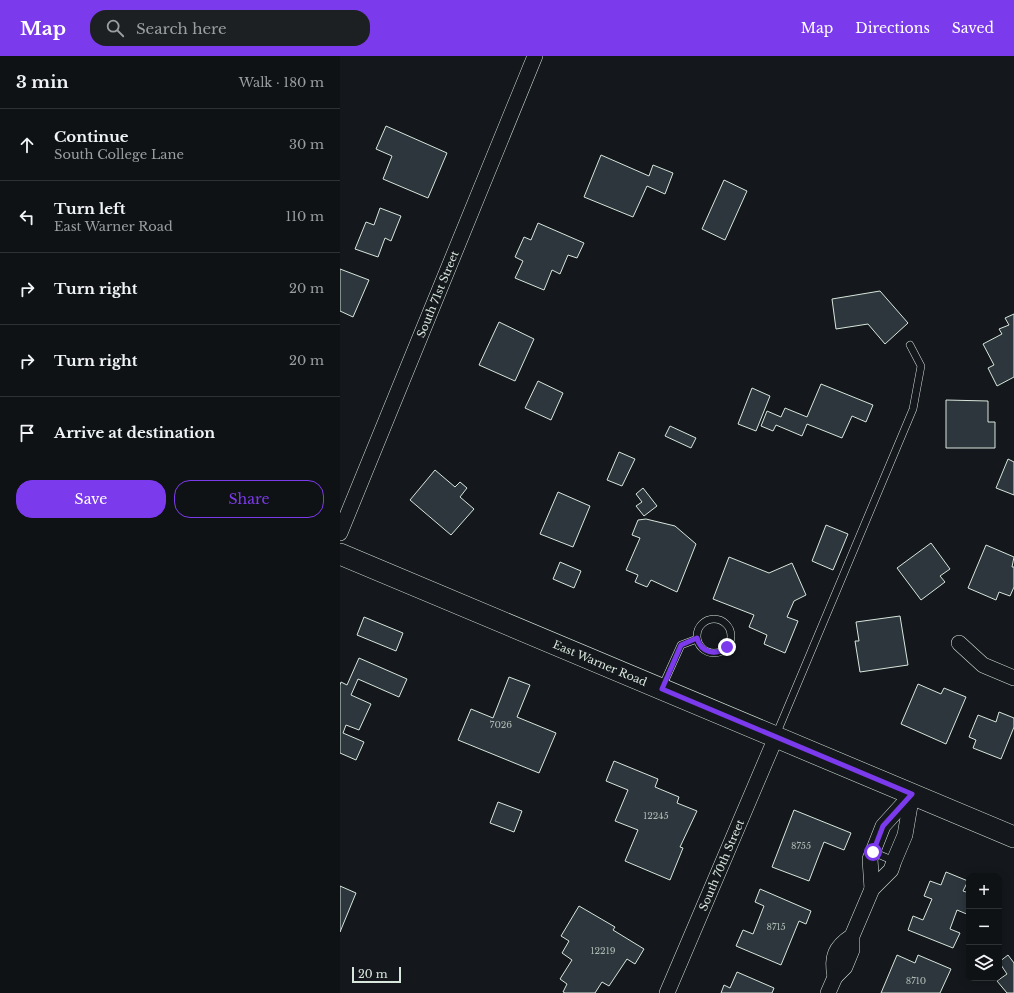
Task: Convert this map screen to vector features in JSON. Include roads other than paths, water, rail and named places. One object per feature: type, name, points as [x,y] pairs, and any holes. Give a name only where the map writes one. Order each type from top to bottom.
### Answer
[{"type":"main road","name":"East Warner Road","points":[[340,554],[1014,838]]},
{"type":"street","name":"South 71st Street","points":[[340,533],[535,56]]},
{"type":"street","points":[[959,643],[983,665],[1014,678]]},
{"type":"street","name":"South 70th Street","points":[[667,993],[776,737]]},
{"type":"street","points":[[872,889],[870,859],[883,826],[912,794]]},
{"type":"street","points":[[828,993],[835,977],[832,963],[840,944],[852,936],[872,889],[890,870],[905,835],[912,794]]},
{"type":"lane","points":[[776,737],[913,409],[921,366],[910,345]]},
{"type":"lane","points":[[711,618],[724,622],[729,628],[731,634],[730,642],[727,647],[716,653],[710,653],[701,648],[697,638],[699,626],[711,618]]},
{"type":"lane","points":[[662,689],[681,645],[697,638]]},
{"type":"lane","points":[[873,852],[894,861]]}]
